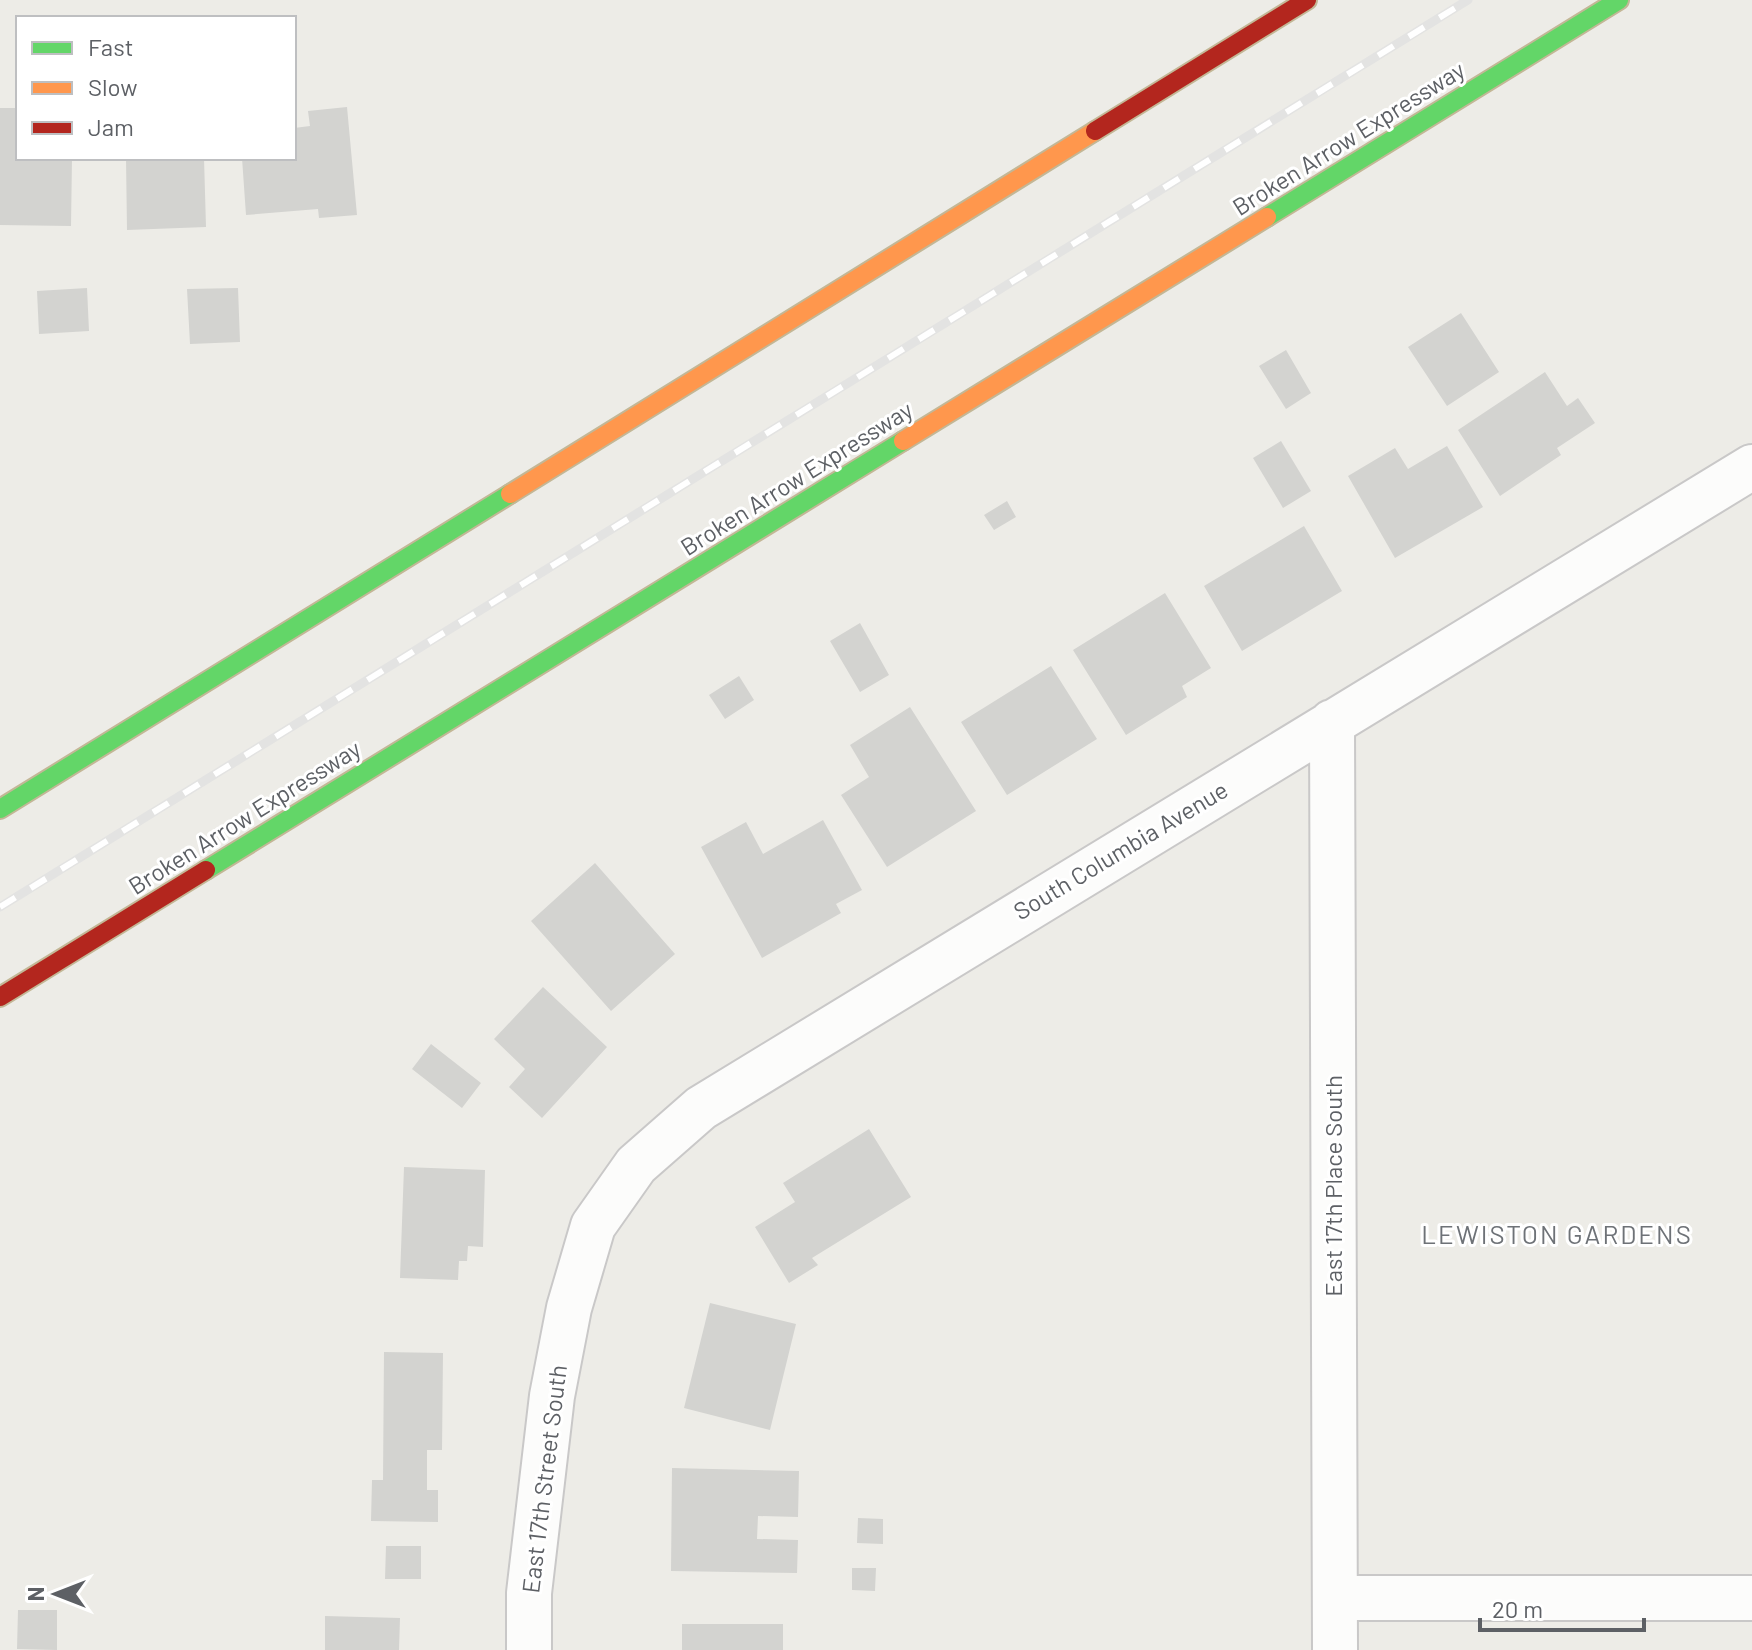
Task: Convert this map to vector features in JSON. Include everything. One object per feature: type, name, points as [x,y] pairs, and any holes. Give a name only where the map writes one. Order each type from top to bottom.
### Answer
[{"type":"highway","points":[[0,809],[1307,0]]},
{"type":"highway","name":"Broken Arrow Expressway","points":[[0,997],[1619,0]]},
{"type":"street","name":"South Columbia Avenue","points":[[569,1308],[593,1226],[636,1165],[701,1108],[1752,467]]},
{"type":"street","name":"East 17th Place South","points":[[1332,722],[1335,1650]]},
{"type":"street","name":"East 17th Street South","points":[[529,1650],[529,1593],[537,1510],[552,1396],[569,1308]]},
{"type":"street","points":[[1335,1598],[1752,1598]]},
{"type":"building","points":[[347,107],[357,215],[319,218],[318,209],[246,215],[242,160],[296,160],[296,128],[310,126],[308,111]]},
{"type":"building","points":[[0,108],[16,108],[16,160],[72,160],[71,226],[0,225]]},
{"type":"building","points":[[126,160],[204,160],[206,227],[127,230]]},
{"type":"building","points":[[87,288],[89,331],[39,334],[37,291]]},
{"type":"building","points":[[238,288],[240,342],[190,344],[187,289]]},
{"type":"building","points":[[1461,313],[1499,372],[1447,406],[1408,347]]},
{"type":"building","points":[[1286,350],[1311,393],[1286,409],[1259,366]]},
{"type":"building","points":[[1545,372],[1567,406],[1578,398],[1595,423],[1557,448],[1561,455],[1500,496],[1458,430]]},
{"type":"building","points":[[1281,441],[1311,491],[1283,508],[1253,458]]},
{"type":"building","points":[[1447,446],[1483,507],[1395,558],[1348,476],[1395,448],[1408,469]]},
{"type":"building","points":[[1007,501],[1016,517],[994,530],[984,515]]},
{"type":"building","points":[[1304,526],[1342,591],[1242,651],[1204,586]]},
{"type":"building","points":[[1165,593],[1211,668],[1182,686],[1187,697],[1126,735],[1073,650]]},
{"type":"building","points":[[860,623],[889,675],[860,692],[830,641]]},
{"type":"building","points":[[1051,666],[1097,739],[1007,795],[961,722]]},
{"type":"building","points":[[739,676],[754,700],[725,719],[709,695]]},
{"type":"building","points":[[910,707],[976,811],[887,867],[841,795],[869,777],[850,745]]},
{"type":"building","points":[[823,820],[862,890],[836,904],[841,913],[762,958],[701,847],[746,822],[763,854]]},
{"type":"building","points":[[595,863],[675,954],[611,1011],[531,921]]},
{"type":"building","points":[[543,987],[607,1047],[542,1118],[509,1087],[525,1069],[494,1039]]},
{"type":"building","points":[[431,1044],[481,1083],[462,1108],[412,1069]]},
{"type":"building","points":[[869,1129],[911,1197],[812,1258],[818,1265],[789,1283],[755,1227],[795,1202],[783,1183]]},
{"type":"building","points":[[404,1167],[485,1170],[483,1247],[468,1246],[467,1261],[459,1261],[458,1280],[400,1278]]},
{"type":"building","points":[[710,1303],[796,1324],[770,1430],[684,1408]]},
{"type":"building","points":[[384,1352],[443,1353],[442,1450],[427,1450],[427,1490],[438,1490],[438,1522],[371,1521],[372,1480],[383,1480]]},
{"type":"building","points":[[672,1468],[799,1471],[798,1517],[758,1516],[757,1539],[798,1540],[797,1573],[671,1571]]},
{"type":"building","points":[[858,1518],[883,1519],[883,1544],[857,1543]]},
{"type":"building","points":[[386,1546],[421,1546],[421,1579],[385,1579]]},
{"type":"building","points":[[852,1568],[876,1568],[875,1591],[852,1590]]},
{"type":"building","points":[[18,1610],[57,1610],[57,1650],[17,1649]]},
{"type":"building","points":[[325,1616],[400,1618],[399,1650],[325,1650]]},
{"type":"building","points":[[682,1624],[783,1624],[783,1650],[682,1650]]},
{"type":"railway","points":[[0,907],[1468,0]]},
{"type":"traffic: fast","points":[[1267,217],[1619,0]]},
{"type":"traffic: fast","points":[[206,870],[903,441]]},
{"type":"traffic: fast","points":[[0,809],[510,494]]},
{"type":"traffic: slow","points":[[510,494],[1095,131]]},
{"type":"traffic: slow","points":[[903,441],[1267,217]]},
{"type":"traffic: jam","points":[[1095,131],[1307,0]]},
{"type":"traffic: jam","points":[[0,997],[206,870]]},
{"type":"district","name":"LEWISTON GARDENS","points":[[1557,1235]]}]
